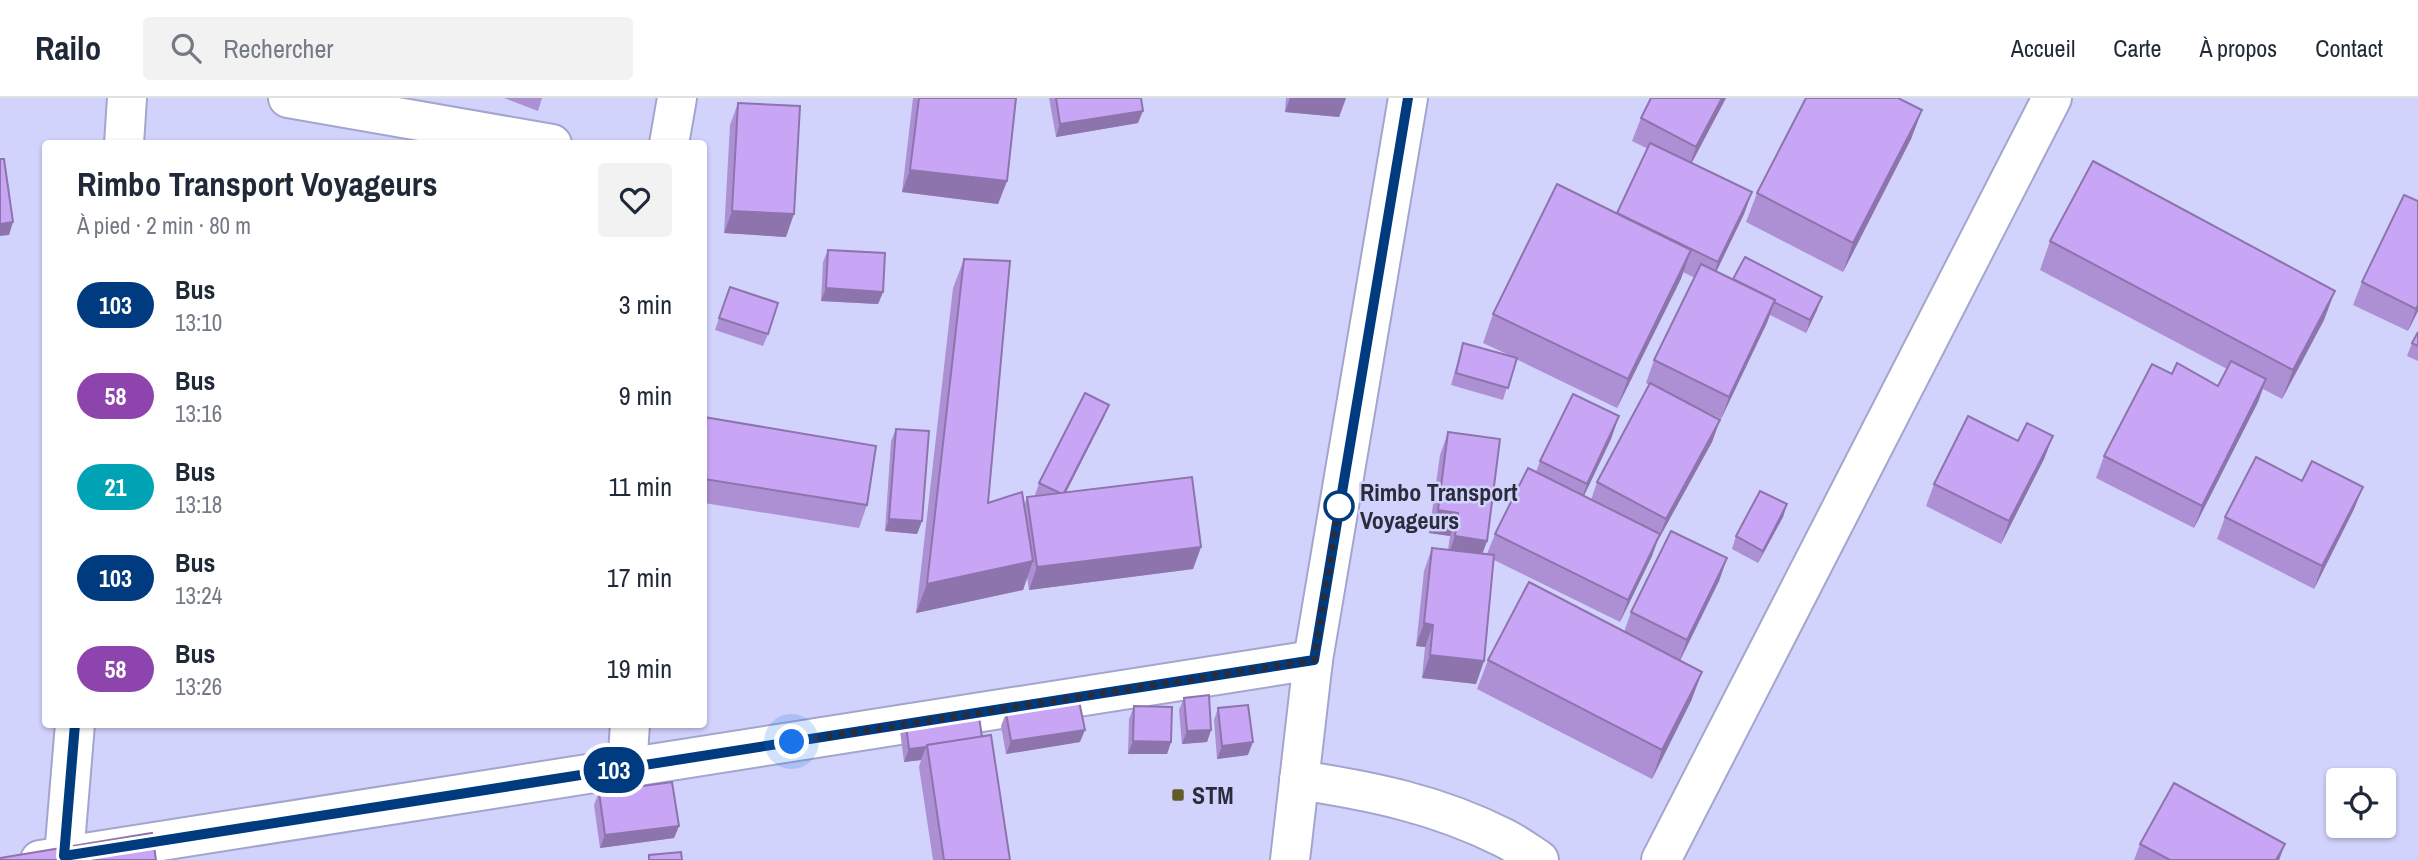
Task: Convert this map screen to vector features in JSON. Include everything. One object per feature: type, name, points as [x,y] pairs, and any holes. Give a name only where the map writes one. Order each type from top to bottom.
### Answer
[{"type":"street","points":[[124,140],[127,98]]},
{"type":"street","points":[[288,98],[529,140]]},
{"type":"street","points":[[670,140],[677,98]]},
{"type":"street","points":[[1290,860],[1314,660],[1408,98]]},
{"type":"street","points":[[1661,860],[2052,98]]},
{"type":"street","points":[[74,728],[52,858],[1314,660]]},
{"type":"street","points":[[627,768],[630,728]]},
{"type":"street","points":[[1299,780],[1376,792],[1431,807],[1504,837],[1539,860]]},
{"type":"building","points":[[919,98],[1016,98],[1007,181],[910,170]]},
{"type":"building","points":[[1056,98],[1141,98],[1143,111],[1060,124]]},
{"type":"building","points":[[1651,98],[1722,98],[1696,147],[1641,118]]},
{"type":"building","points":[[1806,98],[1898,98],[1922,110],[1853,243],[1757,193]]},
{"type":"building","points":[[738,103],[800,106],[794,214],[732,211]]},
{"type":"building","points":[[1650,143],[1752,192],[1718,262],[1617,213]]},
{"type":"building","points":[[0,159],[4,159],[13,222],[0,224]]},
{"type":"building","points":[[2093,161],[2335,291],[2293,370],[2050,241]]},
{"type":"building","points":[[1557,184],[1691,250],[1628,379],[1493,314]]},
{"type":"building","points":[[2404,195],[2418,201],[2416,309],[2362,282]]},
{"type":"building","points":[[828,250],[885,253],[883,292],[826,288]]},
{"type":"building","points":[[1745,257],[1822,297],[1810,320],[1733,279]]},
{"type":"building","points":[[964,259],[1010,261],[988,503],[1022,492],[1033,561],[927,584]]},
{"type":"building","points":[[1701,264],[1775,300],[1729,397],[1654,360]]},
{"type":"building","points":[[730,287],[778,303],[768,334],[719,318]]},
{"type":"building","points":[[2418,332],[2418,346],[2412,343]]},
{"type":"building","points":[[1463,343],[1517,358],[1508,388],[1456,373]]},
{"type":"building","points":[[2231,361],[2266,379],[2202,506],[2104,456],[2152,364],[2172,374],[2177,363],[2218,386]]},
{"type":"building","points":[[1650,383],[1720,420],[1666,519],[1597,482]]},
{"type":"building","points":[[1085,393],[1109,405],[1064,493],[1060,493],[1039,483]]},
{"type":"building","points":[[1573,394],[1619,416],[1587,484],[1540,461]]},
{"type":"building","points":[[1968,416],[2018,441],[2027,423],[2053,436],[2009,521],[1934,484]]},
{"type":"building","points":[[707,418],[876,446],[867,505],[707,479]]},
{"type":"building","points":[[896,429],[929,431],[922,521],[889,519]]},
{"type":"building","points":[[1448,432],[1500,439],[1487,541],[1455,536],[1458,513],[1438,510]]},
{"type":"building","points":[[2256,457],[2302,481],[2312,461],[2363,487],[2322,566],[2225,517]]},
{"type":"building","points":[[1528,468],[1660,534],[1628,600],[1495,534]]},
{"type":"building","points":[[1192,477],[1201,547],[1037,567],[1027,497]]},
{"type":"building","points":[[1760,491],[1787,504],[1763,551],[1736,536]]},
{"type":"building","points":[[1671,531],[1727,558],[1687,640],[1631,612]]},
{"type":"building","points":[[1432,548],[1494,555],[1484,661],[1430,655],[1433,625],[1424,623]]},
{"type":"building","points":[[1529,582],[1702,672],[1662,750],[1488,660]]},
{"type":"building","points":[[1209,695],[1211,730],[1187,731],[1184,698]]},
{"type":"building","points":[[1079,701],[1085,730],[1011,741],[1006,713]]},
{"type":"building","points":[[1248,705],[1253,742],[1222,746],[1218,708]]},
{"type":"building","points":[[1134,706],[1172,707],[1171,742],[1133,741]]},
{"type":"building","points":[[978,710],[982,737],[909,749],[905,718]]},
{"type":"building","points":[[991,735],[1010,860],[944,860],[927,745]]},
{"type":"building","points":[[672,782],[679,826],[605,835],[599,792]]},
{"type":"building","points":[[2174,783],[2285,844],[2276,860],[2170,860],[2140,844]]},
{"type":"building","points":[[152,833],[156,860],[0,860],[0,858]]},
{"type":"building","points":[[681,852],[682,860],[649,860],[649,855]]},
{"type":"bus line","name":"103","points":[[75,728],[64,856],[1314,660],[1408,98]]},
{"type":"place","name":"Rimbo Transport Voyageurs","points":[[1339,506]]},
{"type":"place","name":"STM","points":[[1178,795]]},
{"type":"route","points":[[792,742],[1314,660],[1340,499],[1339,506]]}]
